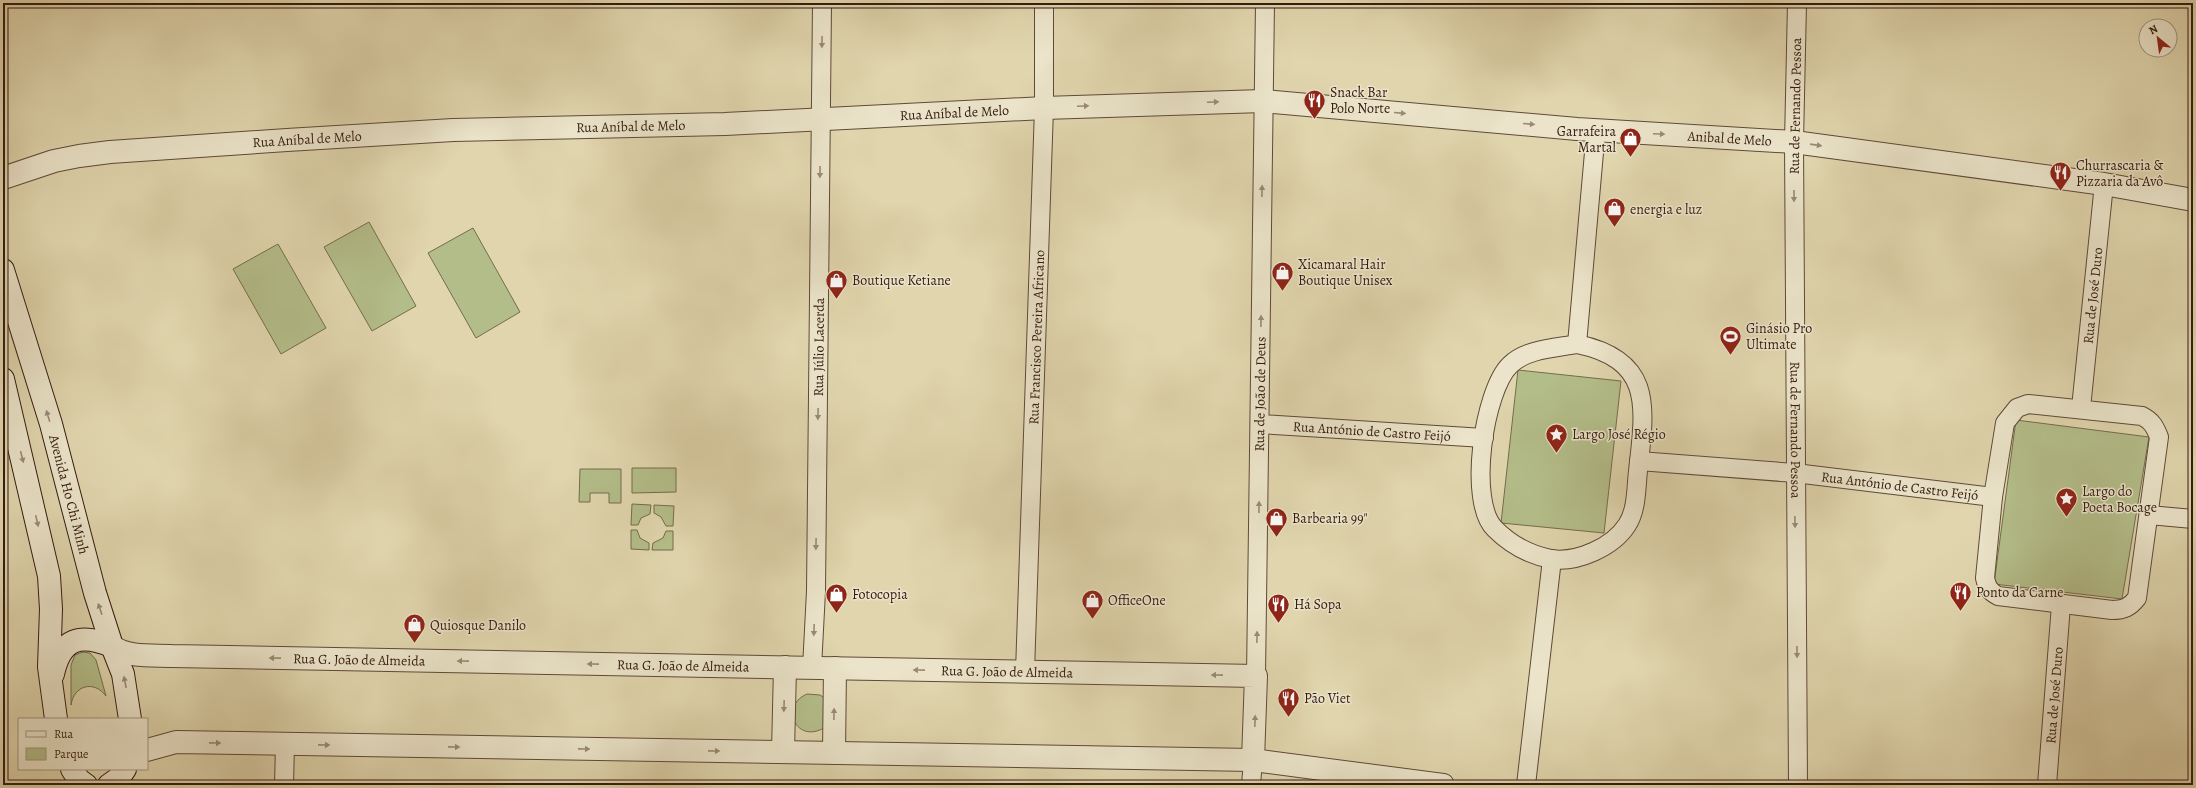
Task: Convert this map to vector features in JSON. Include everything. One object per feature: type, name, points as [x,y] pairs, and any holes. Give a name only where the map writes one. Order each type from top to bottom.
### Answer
[{"type":"street","name":"Rua Júlio Lacerda","points":[[812,668],[816,591],[822,3]]},
{"type":"street","name":"Rua Francisco Pereira Africano","points":[[1025,672],[1044,108],[1044,3]]},
{"type":"street","name":"Rua de João de Deus","points":[[1251,785],[1256,676],[1265,3]]},
{"type":"street","name":"Rua de Fernando Pessoa","points":[[1797,3],[1794,142],[1798,785]]},
{"type":"street","name":"Rua Aníbal de Melo","points":[[3,178],[54,161],[110,152],[453,130],[725,124],[1044,108],[1263,100]]},
{"type":"street","name":"Anibal de Melo","points":[[1263,100],[1596,130],[1794,142],[2104,184],[2193,200]]},
{"type":"street","points":[[1577,344],[1596,130]]},
{"type":"street","name":"Rua de José Duro","points":[[2081,408],[2104,184]]},
{"type":"street","name":"Avenida Ho Chi Minh","points":[[3,270],[50,424],[76,526],[112,646],[123,674],[130,718]]},
{"type":"street","points":[[1577,344],[1595,348],[1609,354],[1634,376],[1640,388],[1643,405],[1639,461],[1633,511],[1627,525],[1618,536],[1602,547],[1588,553],[1552,559],[1521,549],[1505,539],[1492,526],[1485,515],[1481,470],[1484,438],[1497,386],[1503,372],[1524,355],[1577,344]]},
{"type":"street","points":[[3,379],[49,576],[51,609],[49,667],[56,718]]},
{"type":"street","points":[[2028,404],[2081,408],[2142,416],[2151,420],[2159,437],[2150,514],[2137,598],[2132,604],[2123,610],[2061,605],[1998,596],[1991,592],[1986,585],[1985,578],[1993,497],[2004,423],[2018,408],[2028,404]]},
{"type":"street","name":"Rua António de Castro Feijó","points":[[1260,424],[1484,438]]},
{"type":"street","name":"Rua António de Castro Feijó","points":[[1639,461],[1795,473],[1993,497]]},
{"type":"street","points":[[2150,514],[2193,518]]},
{"type":"street","points":[[1526,785],[1552,559]]},
{"type":"street","name":"Rua de José Duro","points":[[2047,785],[2061,605]]},
{"type":"street","name":"Rua G. João de Almeida","points":[[52,689],[56,663],[61,651],[70,642],[85,639],[95,640],[112,646],[118,651],[128,653],[172,656],[1256,676]]},
{"type":"street","points":[[783,752],[785,667]]},
{"type":"street","points":[[834,753],[835,668]]},
{"type":"street","points":[[148,750],[176,742],[1253,760],[1443,785]]},
{"type":"street","points":[[284,785],[285,744]]},
{"type":"street","points":[[71,770],[75,785]]},
{"type":"street","points":[[72,770],[79,780],[86,785]]},
{"type":"street","points":[[109,785],[119,778],[124,770]]},
{"type":"street","points":[[128,785],[129,770]]},
{"type":"green space","points":[[369,222],[416,306],[372,331],[324,247]]},
{"type":"green space","points":[[473,228],[520,312],[476,338],[428,253]]},
{"type":"green space","points":[[278,244],[326,328],[281,354],[233,269]]},
{"type":"green space","points":[[1518,370],[1621,381],[1604,533],[1501,523]]},
{"type":"green space","points":[[2016,420],[2149,437],[2122,599],[1994,584]]},
{"type":"green space","points":[[632,468],[676,468],[676,492],[632,493]]},
{"type":"green space","points":[[580,469],[621,469],[621,503],[609,503],[609,493],[590,493],[590,502],[579,502]]},
{"type":"green space","points":[[632,504],[651,505],[650,514],[641,518],[638,525],[631,525]]},
{"type":"green space","points":[[654,505],[674,506],[673,526],[666,526],[661,517],[654,513]]},
{"type":"green space","points":[[631,530],[637,530],[640,538],[649,543],[649,550],[631,549]]},
{"type":"green space","points":[[666,531],[673,531],[673,550],[652,550],[653,543],[663,538]]},
{"type":"green space","points":[[83,652],[90,653],[96,660],[106,696],[96,688],[85,687],[76,693],[71,705],[71,665],[75,655]]},
{"type":"green space","points":[[807,694],[820,695],[826,699],[824,728],[814,732],[806,731],[794,722],[794,707],[799,700]]},
{"type":"place","name":"Snack Bar Polo Norte","points":[[1314,120]]},
{"type":"place","name":"Garrafeira Martal","points":[[1631,158]]},
{"type":"place","name":"Churrascaria & Pizzaria da Avô","points":[[2061,192]]},
{"type":"place","name":"energia e luz","points":[[1615,228]]},
{"type":"place","name":"Xicamaral Hair Boutique Unisex","points":[[1282,292]]},
{"type":"place","name":"Boutique Ketiane","points":[[836,300]]},
{"type":"place","name":"Ginásio Pro Ultimate","points":[[1731,356]]},
{"type":"place","name":"Largo José Régio","points":[[1557,454]]},
{"type":"place","name":"Largo do Poeta Bocage","points":[[2067,518]]},
{"type":"place","name":"Barbearia 99\"","points":[[1277,538]]},
{"type":"place","name":"Ponto da Carne","points":[[1961,612]]},
{"type":"place","name":"Fotocopia","points":[[836,614]]},
{"type":"place","name":"OfficeOne","points":[[1093,620]]},
{"type":"place","name":"Há Sopa","points":[[1278,624]]},
{"type":"place","name":"Quiosque Danilo","points":[[414,644]]},
{"type":"place","name":"Pão Viet","points":[[1288,718]]}]
